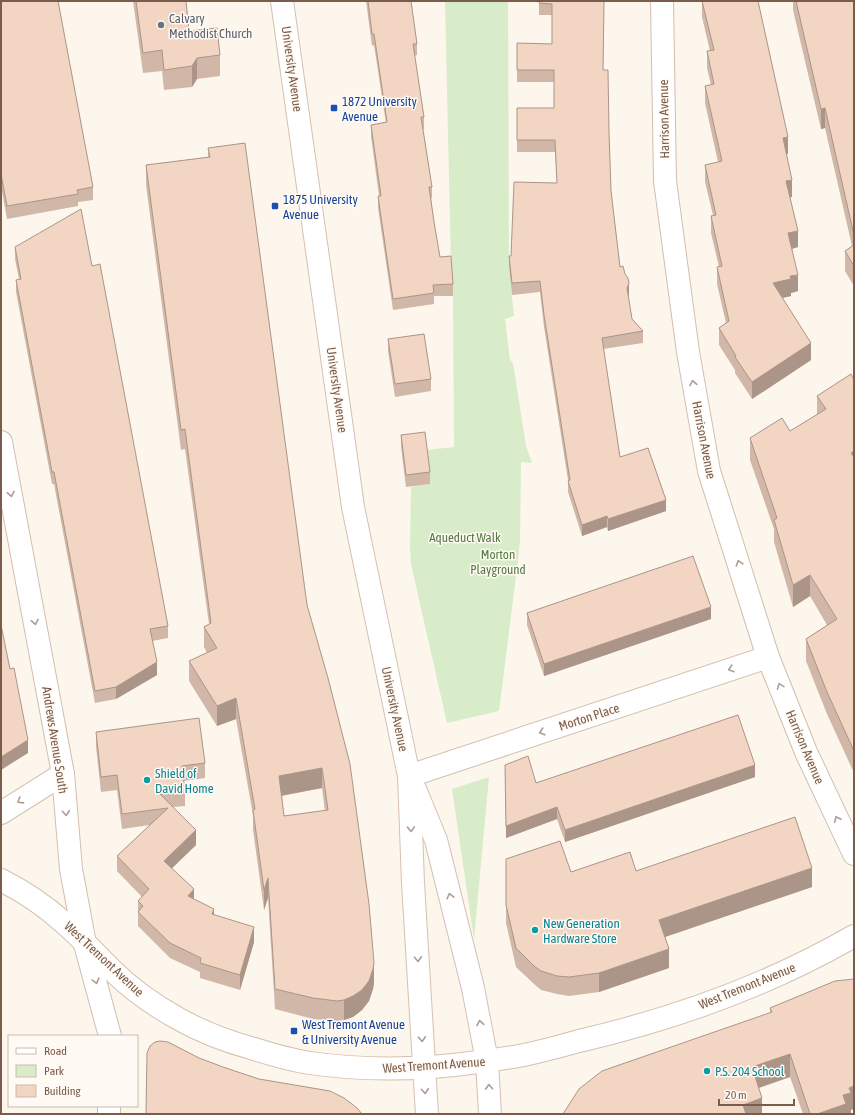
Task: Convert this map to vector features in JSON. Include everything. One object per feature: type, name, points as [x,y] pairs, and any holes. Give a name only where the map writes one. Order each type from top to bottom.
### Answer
[{"type":"main road","name":"University Avenue","points":[[282,1],[353,507],[409,776],[413,883],[426,1114]]},
{"type":"main road","name":"Harrison Avenue","points":[[662,1],[666,181],[688,352],[709,470],[768,657],[806,752],[854,854]]},
{"type":"main road","name":"Andrews Avenue South","points":[[1,442],[63,774],[71,869],[85,944],[110,1035]]},
{"type":"main road","name":"Morton Place","points":[[409,776],[768,657]]},
{"type":"main road","points":[[1,813],[63,774]]},
{"type":"main road","name":"University Avenue","points":[[409,776],[436,840],[473,988],[487,1061],[490,1114]]},
{"type":"main road","name":"West Tremont Avenue","points":[[1,880],[20,890],[44,906],[64,922],[114,973],[149,1001],[178,1018],[214,1036],[275,1056],[308,1063],[378,1069],[424,1068],[525,1055],[644,1024],[730,995],[798,966],[854,936]]},
{"type":"green space","name":"Aqueduct Walk","points":[[445,1],[508,1],[509,267],[514,316],[505,319],[510,360],[513,363],[526,446],[532,463],[521,462],[520,541],[499,711],[447,723],[411,564],[410,548],[411,487],[430,484],[426,450],[454,447],[453,296],[451,267]]},
{"type":"green space","points":[[489,777],[474,939],[452,789]]},
{"type":"building","points":[[1,1],[58,1],[93,187],[77,190],[78,194],[7,206],[1,174]]},
{"type":"building","name":"Calvary Methodist Church","points":[[136,1],[186,1],[189,31],[217,28],[220,55],[197,58],[192,66],[164,70],[162,50],[143,53]]},
{"type":"building","points":[[368,1],[411,1],[417,44],[413,44],[424,117],[421,117],[432,187],[429,187],[434,222],[440,257],[451,256],[453,284],[433,285],[434,293],[393,299],[378,196],[381,196],[371,125],[387,122]]},
{"type":"building","points":[[539,1],[604,1],[603,70],[608,70],[611,191],[620,267],[623,266],[625,274],[628,278],[629,283],[627,288],[632,319],[643,331],[602,338],[620,457],[648,448],[666,500],[608,519],[607,516],[582,525],[568,481],[570,480],[540,281],[512,283],[509,256],[511,256],[514,182],[557,183],[555,140],[517,140],[517,108],[554,108],[554,70],[517,70],[517,43],[552,44],[552,4],[539,3]]},
{"type":"building","points":[[702,1],[758,1],[788,137],[783,138],[792,180],[786,181],[798,231],[788,233],[798,275],[790,276],[791,279],[773,283],[811,343],[752,382],[735,357],[736,356],[719,328],[729,321],[717,267],[722,266],[711,216],[716,215],[705,165],[722,161],[705,86],[714,84],[707,51],[714,50]]},
{"type":"building","points":[[796,1],[854,1],[854,235],[825,108],[821,109]]},
{"type":"building","points":[[245,143],[307,605],[328,678],[350,764],[369,904],[374,963],[369,981],[362,990],[344,1000],[337,1001],[313,998],[275,989],[268,878],[264,890],[253,810],[255,809],[236,698],[217,706],[189,661],[217,648],[204,627],[211,623],[185,429],[181,430],[146,165],[210,157],[208,148]],"holes":[[[322,768],[328,810],[284,816],[279,776]]]},
{"type":"building","points":[[81,209],[92,266],[100,264],[168,626],[150,629],[157,662],[116,687],[95,691],[16,280],[21,279],[15,247]]},
{"type":"building","points":[[854,245],[854,266],[845,251]]},
{"type":"building","points":[[424,334],[431,379],[395,384],[388,339]]},
{"type":"building","points":[[851,374],[854,380],[854,451],[851,453],[854,457],[854,751],[827,692],[806,639],[837,619],[810,575],[793,585],[774,520],[777,518],[750,438],[782,418],[790,431],[826,409],[817,396]]},
{"type":"building","points":[[425,432],[430,472],[406,475],[401,435]]},
{"type":"building","points":[[693,556],[711,607],[544,664],[527,613]]},
{"type":"building","points":[[1,625],[10,669],[14,668],[28,740],[1,757]]},
{"type":"building","points":[[738,715],[755,765],[565,830],[557,807],[506,826],[505,765],[528,756],[536,783]]},
{"type":"building","points":[[199,718],[205,763],[182,766],[185,791],[160,794],[196,830],[164,861],[194,889],[188,896],[214,909],[212,914],[254,927],[240,975],[200,963],[201,958],[170,943],[138,912],[143,906],[138,901],[149,889],[117,856],[168,808],[122,814],[117,775],[101,777],[96,732]]},
{"type":"building","points":[[795,817],[812,868],[659,920],[669,949],[599,973],[569,977],[557,976],[541,971],[516,948],[506,905],[506,859],[560,841],[571,872],[630,852],[636,871]]},
{"type":"building","points":[[854,979],[854,1086],[849,1088],[851,1093],[843,1095],[846,1104],[817,1114],[810,1114],[790,1054],[752,1067],[762,1098],[743,1105],[746,1114],[563,1114],[579,1089],[602,1071],[772,1012],[770,1008],[835,981]]},
{"type":"building","points":[[155,1042],[168,1042],[199,1058],[259,1079],[330,1091],[344,1098],[362,1114],[146,1114],[147,1053],[150,1046]]},
{"type":"place","name":"Calvary Methodist Church","points":[[161,25]]},
{"type":"place","name":"1872 University Avenue","points":[[334,108]]},
{"type":"place","name":"1875 University Avenue","points":[[275,206]]},
{"type":"place","name":"Shield of David Home","points":[[147,780]]},
{"type":"place","name":"New Generation Hardware Store","points":[[535,930]]},
{"type":"place","name":"West Tremont Avenue & University Avenue","points":[[294,1031]]},
{"type":"place","name":"P.S. 204 School","points":[[707,1071]]},
{"type":"park label","name":"Morton Playground","points":[[498,562]]}]
